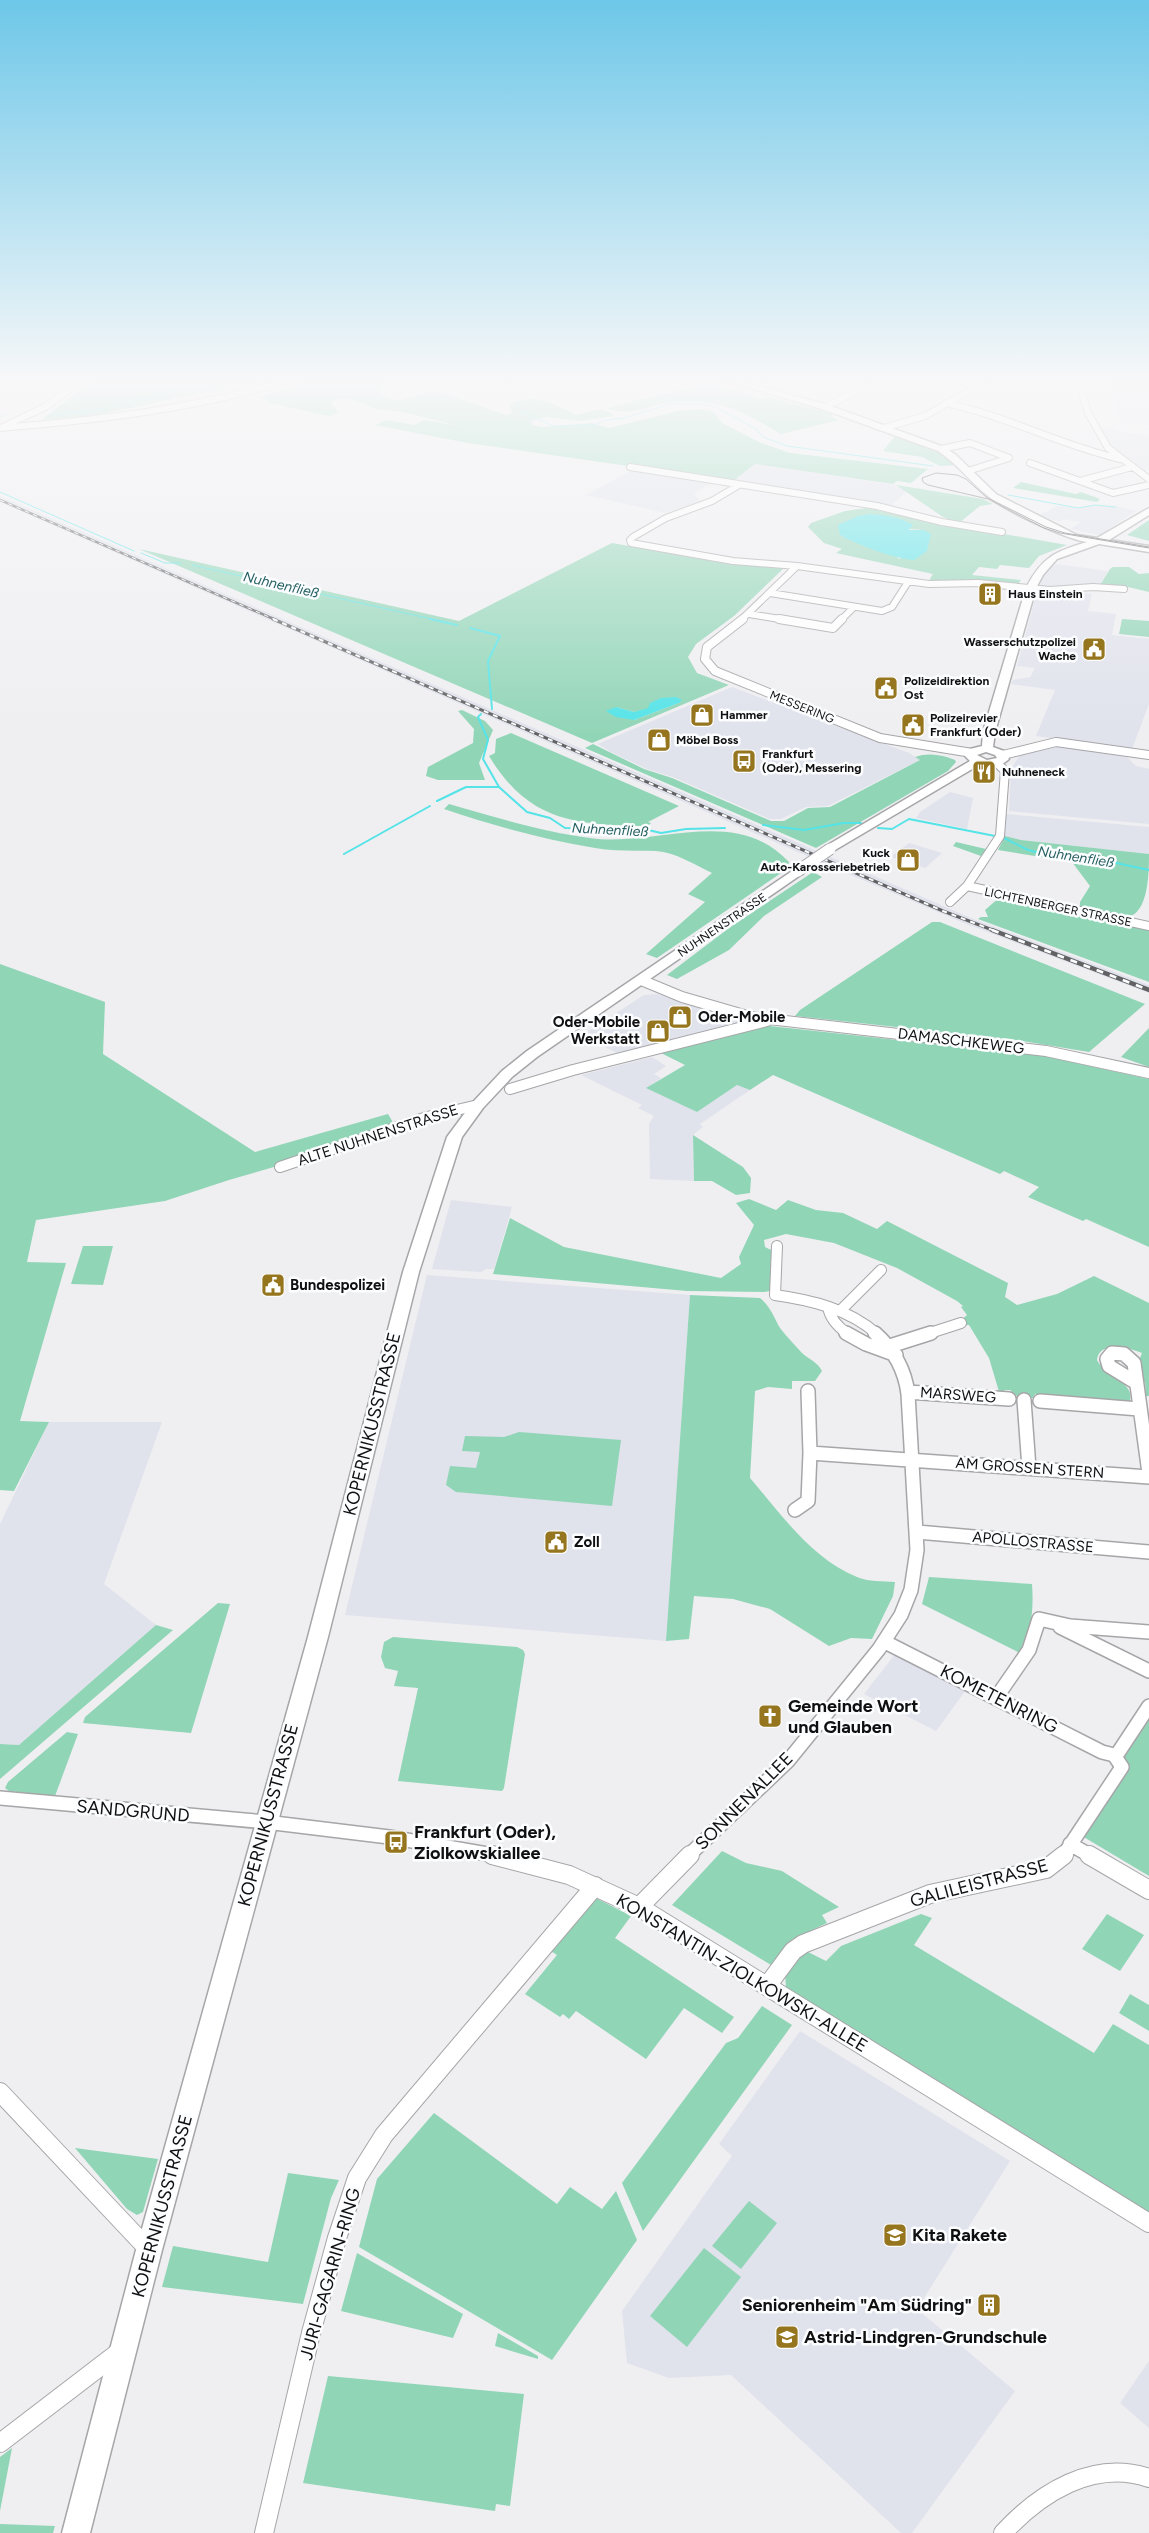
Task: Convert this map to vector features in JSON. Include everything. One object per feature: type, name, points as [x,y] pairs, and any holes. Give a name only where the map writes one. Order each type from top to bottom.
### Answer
[{"type":"main road","points":[[997,498],[1074,537],[1084,545]]},
{"type":"main road","points":[[988,749],[989,732],[1030,588],[1037,574],[1044,564],[1055,556],[1100,540],[1149,511]]},
{"type":"main road","points":[[1055,529],[1100,540]]},
{"type":"main road","points":[[1116,532],[1116,536],[1122,540],[1149,547]]},
{"type":"main road","points":[[1074,537],[1149,547]]},
{"type":"main road","points":[[975,757],[988,749]]},
{"type":"main road","points":[[988,749],[1000,758]]},
{"type":"main road","points":[[975,757],[1000,758]]},
{"type":"main road","name":"NUHNENSTRASSE","points":[[478,1105],[507,1074],[532,1054],[830,849],[975,757]]},
{"type":"main road","name":"KOPERNIKUSSTRASSE","points":[[76,2533],[149,2250],[318,1637],[411,1272],[455,1137],[478,1105]]},
{"type":"street","points":[[715,498],[666,518],[630,540],[636,544],[733,561],[797,566],[908,582],[952,585],[978,583],[1030,588],[1124,589]]},
{"type":"street","points":[[824,498],[874,506],[942,522],[1002,532]]},
{"type":"street","name":"MESSERING","points":[[797,566],[748,614],[707,647],[703,654],[704,661],[710,668],[732,679],[885,740],[975,757]]},
{"type":"street","points":[[770,593],[854,607],[888,610],[908,582]]},
{"type":"street","points":[[748,614],[833,628],[854,607]]},
{"type":"street","points":[[950,902],[967,886],[1000,836],[1006,771],[1000,758],[1056,742],[1149,755]]},
{"type":"street","name":"LICHTENBERGER STRASSE","points":[[967,886],[1149,926]]},
{"type":"street","name":"DAMASCHKEWEG","points":[[641,980],[691,1000],[771,1020],[1046,1051],[1110,1063],[1149,1073]]},
{"type":"street","name":"DAMASCHKEWEG","points":[[510,1089],[573,1070],[771,1020]]},
{"type":"street","name":"ALTE NUHNENSTRASSE","points":[[280,1167],[414,1121],[478,1105]]},
{"type":"street","name":"SONNENALLEE","points":[[639,1907],[716,1828],[787,1761],[885,1642],[906,1610],[912,1589],[916,1565],[917,1532],[910,1459],[908,1392],[904,1372],[893,1351],[864,1324],[828,1306],[775,1296],[777,1246]]},
{"type":"street","points":[[840,1311],[882,1270]]},
{"type":"street","points":[[828,1306],[829,1314],[852,1337],[872,1348],[893,1351],[961,1323]]},
{"type":"street","points":[[1135,1382],[1149,1475]]},
{"type":"street","points":[[795,1510],[808,1500],[810,1453],[808,1391]]},
{"type":"street","name":"MARSWEG","points":[[908,1392],[1009,1399]]},
{"type":"street","points":[[1024,1400],[1028,1468]]},
{"type":"street","points":[[1040,1401],[1139,1409]]},
{"type":"street","name":"AM GROSSEN STERN","points":[[810,1453],[1149,1475]]},
{"type":"street","name":"APOLLOSTRASSE","points":[[917,1532],[1149,1552]]},
{"type":"street","points":[[996,1698],[1029,1650],[1039,1620],[1100,1629],[1149,1632]]},
{"type":"street","points":[[1050,1622],[1149,1671]]},
{"type":"street","points":[[1096,1645],[1100,1629]]},
{"type":"street","name":"KOMETENRING","points":[[885,1642],[1102,1752],[1114,1755]]},
{"type":"street","points":[[1114,1755],[1118,1753],[1149,1706]]},
{"type":"street","name":"GALILEISTRASSE","points":[[767,1986],[793,1952],[802,1944],[930,1894],[1046,1869],[1063,1856],[1122,1767],[1114,1755]]},
{"type":"street","name":"SANDGRUND","points":[[0,1798],[14,1801],[266,1822]]},
{"type":"street","name":"KONSTANTIN-ZIOLKOWSKI-ALLEE","points":[[266,1822],[389,1837],[498,1856],[569,1875],[595,1886],[639,1907],[1149,2223]]},
{"type":"street","points":[[1070,1844],[1149,1890]]},
{"type":"street","name":"JURI-GAGARIN-RING","points":[[264,2533],[315,2318],[337,2238],[357,2178],[384,2135],[595,1886]]},
{"type":"street","points":[[0,2092],[149,2250]]},
{"type":"street","points":[[0,2443],[124,2348]]},
{"type":"street","points":[[1003,2533],[1034,2505],[1078,2480],[1100,2472],[1125,2470],[1149,2478]]},
{"type":"shaded area","points":[[0,498],[5,498],[971,918],[1149,985],[1149,993],[964,923],[832,867],[0,502]]},
{"type":"shaded area","points":[[600,498],[698,498],[700,501],[666,513]]},
{"type":"shaded area","points":[[834,498],[899,498],[890,507]]},
{"type":"shaded area","points":[[1096,505],[1136,511],[1100,535],[1070,529],[1081,522],[1064,519],[1061,521],[1052,520],[1040,515],[1057,506],[1078,508]]},
{"type":"shaded area","points":[[1056,564],[1108,571],[1100,585],[1039,586],[1045,573]]},
{"type":"shaded area","points":[[1067,591],[1092,594],[1088,611],[1116,614],[1112,635],[1149,639],[1149,704],[1132,749],[1036,736],[1055,690],[1011,684],[1013,680],[1030,677],[1035,668],[1017,666],[1037,592]]},
{"type":"shaded area","points":[[732,687],[909,753],[920,760],[828,806],[806,807],[781,819],[770,819],[673,777],[647,769],[598,744]]},
{"type":"shaded area","points":[[1050,745],[1127,757],[1136,766],[1149,769],[1149,824],[1009,811],[1011,769],[1019,756]]},
{"type":"shaded area","points":[[950,792],[973,798],[967,829],[916,818],[920,812]]},
{"type":"shaded area","points":[[1006,814],[1149,827],[1149,854],[1021,840],[1005,836]]},
{"type":"shaded area","name":"Kuck Auto-Karosseriebetrieb","points":[[909,843],[942,853],[925,868],[891,857]]},
{"type":"shaded area","points":[[657,994],[726,1017],[741,1019],[745,1022],[619,1054],[582,1035],[644,995]]},
{"type":"shaded area","points":[[652,1057],[666,1066],[654,1074],[661,1078],[647,1088],[697,1112],[737,1085],[750,1090],[700,1124],[703,1127],[693,1135],[694,1181],[650,1179],[649,1124],[654,1116],[638,1108],[642,1105],[581,1075]]},
{"type":"shaded area","points":[[451,1200],[512,1207],[494,1269],[486,1269],[481,1272],[432,1269]]},
{"type":"shaded area","points":[[427,1275],[690,1295],[666,1641],[345,1615]]},
{"type":"shaded area","points":[[49,1422],[162,1422],[104,1584],[156,1625],[19,1745],[0,1744],[0,1524]]},
{"type":"shaded area","points":[[896,1653],[966,1690],[936,1731],[864,1694]]},
{"type":"shaded area","name":"Astrid-Lindgren-Grundschule","points":[[800,2031],[1010,2161],[917,2309],[1015,2391],[912,2533],[901,2533],[731,2375],[669,2378],[627,2363],[622,2311],[732,2156],[719,2144]]},
{"type":"shaded area","points":[[1149,2361],[1149,2428],[1120,2403]]},
{"type":"green space","points":[[915,498],[978,498],[993,504],[980,506],[959,523],[943,517]]},
{"type":"green space","points":[[1074,498],[1100,499],[1097,502]]},
{"type":"green space","points":[[874,507],[941,523],[1067,545],[1039,556],[1029,568],[1000,565],[997,569],[979,567],[972,575],[1021,580],[1018,584],[928,582],[933,574],[836,553],[842,549],[824,543],[808,527],[811,523],[845,511]],"holes":[[[913,525],[909,529],[924,530],[900,559],[887,552],[840,535]]]},
{"type":"green space","points":[[1149,520],[1149,541],[1127,535]]},
{"type":"green space","points":[[612,543],[728,564],[784,568],[734,616],[696,644],[688,657],[697,673],[729,685],[592,743],[139,549],[459,621]],"holes":[[[679,703],[634,720],[616,707],[634,712]]]},
{"type":"green space","points":[[1113,567],[1129,567],[1139,574],[1149,573],[1149,592],[1124,586],[1100,585]]},
{"type":"green space","points":[[1122,619],[1149,621],[1149,637],[1119,634]]},
{"type":"green space","points":[[462,710],[485,721],[493,730],[479,763],[485,780],[438,780],[426,776],[428,767],[473,743],[474,729],[458,711]]},
{"type":"green space","points":[[511,733],[679,806],[648,822],[651,823],[648,826],[598,824],[556,815],[538,807],[521,795],[504,778],[489,756],[495,753],[496,739]]},
{"type":"green space","points":[[593,744],[644,769],[672,778],[771,821],[784,821],[808,808],[830,807],[920,760],[915,757],[935,755],[950,758],[956,762],[948,771],[816,848],[585,748]]},
{"type":"green space","points":[[449,804],[536,828],[590,838],[616,840],[694,832],[720,832],[744,835],[767,845],[789,862],[787,869],[657,958],[646,954],[705,902],[688,894],[712,873],[685,859],[663,852],[603,849],[519,831],[444,809]]},
{"type":"green space","points":[[1005,836],[1021,840],[1149,854],[1146,894],[1138,911],[1131,916],[1122,917],[1080,909],[1080,902],[1090,886],[1072,862],[998,850]]},
{"type":"green space","points":[[956,842],[986,849],[981,856],[953,846]]},
{"type":"green space","points":[[813,872],[822,877],[764,916],[729,950],[677,979],[667,975],[729,928]]},
{"type":"green space","points":[[1000,897],[1149,929],[1149,982],[978,919],[988,917],[985,910]]},
{"type":"green space","points":[[932,922],[940,922],[1145,1004],[1089,1052],[1016,1040],[795,1016],[800,1010]]},
{"type":"green space","points":[[0,964],[105,1002],[103,1054],[255,1152],[388,1114],[398,1131],[229,1180],[165,1201],[36,1220],[27,1262],[66,1263],[20,1421],[49,1422],[14,1491],[0,1490]]},
{"type":"green space","points":[[770,1026],[1044,1056],[1149,1079],[1149,1247],[1086,1219],[1083,1221],[1028,1197],[1039,1187],[1004,1171],[1000,1174],[773,1075],[750,1090],[737,1085],[697,1112],[646,1088],[685,1065],[659,1052]]},
{"type":"green space","points":[[1149,1028],[1149,1067],[1121,1057],[1122,1056]]},
{"type":"green space","points":[[693,1135],[743,1167],[751,1178],[750,1193],[736,1195],[712,1181],[694,1181]]},
{"type":"green space","points":[[749,1199],[776,1210],[788,1200],[816,1210],[843,1213],[877,1229],[887,1221],[1008,1283],[1005,1297],[1017,1305],[1057,1294],[1094,1276],[1149,1303],[1149,1396],[1146,1396],[1145,1382],[1141,1381],[1140,1358],[1142,1353],[1116,1347],[1103,1350],[1097,1360],[1100,1365],[1129,1390],[1129,1403],[1047,1398],[1042,1394],[1035,1394],[1033,1398],[1018,1397],[1010,1390],[1005,1390],[1000,1395],[989,1358],[969,1325],[966,1325],[961,1320],[967,1315],[961,1307],[963,1306],[957,1301],[897,1268],[834,1243],[786,1234],[764,1240],[765,1247],[773,1251],[770,1291],[764,1292],[687,1291],[493,1274],[510,1218],[564,1247],[721,1278],[741,1264],[739,1257],[754,1225],[736,1203]]},
{"type":"green space","points":[[83,1246],[113,1246],[103,1285],[71,1284]]},
{"type":"green space","points":[[690,1295],[760,1298],[769,1308],[785,1334],[822,1371],[815,1381],[792,1381],[792,1389],[768,1387],[755,1391],[750,1478],[798,1534],[826,1559],[861,1579],[895,1582],[893,1596],[872,1639],[851,1638],[829,1646],[770,1609],[733,1599],[694,1596],[689,1639],[666,1641]]},
{"type":"green space","points":[[519,1432],[621,1440],[612,1506],[456,1492],[446,1485],[450,1466],[476,1468],[480,1452],[462,1451],[465,1436],[504,1437]]},
{"type":"green space","points":[[929,1577],[1032,1584],[1031,1620],[1022,1654],[922,1604]]},
{"type":"green space","points":[[218,1603],[230,1604],[191,1733],[83,1723],[85,1717]]},
{"type":"green space","points":[[156,1625],[173,1630],[0,1779],[0,1744],[19,1745]]},
{"type":"green space","points":[[393,1637],[517,1647],[523,1650],[525,1654],[502,1791],[398,1781],[418,1688],[394,1686],[398,1671],[385,1668],[381,1657],[384,1642]]},
{"type":"green space","points":[[1149,1718],[1149,1876],[1082,1836],[1129,1767],[1123,1757]]},
{"type":"green space","points":[[67,1732],[78,1734],[55,1796],[9,1791],[5,1788],[8,1782]]},
{"type":"green space","points":[[722,1851],[746,1863],[782,1871],[839,1907],[822,1915],[827,1923],[793,1939],[771,1965],[672,1905]]},
{"type":"green space","points":[[596,1898],[631,1916],[615,1938],[734,2017],[722,2033],[684,2008],[646,2059],[576,2011],[569,2019],[563,2014],[560,2017],[525,1994],[557,1955],[549,1950]]},
{"type":"green space","points":[[921,1914],[932,1918],[914,1945],[1094,2053],[1113,2024],[1149,2045],[1149,2214],[786,1989],[785,1971],[806,1951],[826,1961],[841,1946]]},
{"type":"green space","points":[[1107,1914],[1144,1935],[1120,1971],[1082,1949]]},
{"type":"green space","points":[[1130,1994],[1149,2005],[1149,2031],[1119,2013]]},
{"type":"green space","points":[[762,2006],[792,2025],[643,2231],[622,2183],[726,2043],[738,2038]]},
{"type":"green space","points":[[434,2113],[557,2204],[570,2187],[602,2209],[616,2191],[637,2240],[552,2360],[359,2247],[377,2179]]},
{"type":"green space","points":[[75,2148],[158,2159],[143,2212],[137,2215],[127,2209]]},
{"type":"green space","points":[[288,2173],[339,2180],[331,2198],[303,2304],[162,2287],[173,2246],[268,2262]]},
{"type":"green space","points":[[749,2201],[777,2223],[741,2269],[712,2246]]},
{"type":"green space","points":[[704,2248],[741,2277],[687,2347],[650,2316]]},
{"type":"green space","points":[[357,2253],[463,2314],[453,2338],[341,2311]]},
{"type":"green space","points":[[498,2333],[538,2356],[538,2359],[495,2346]]},
{"type":"green space","points":[[328,2376],[524,2394],[510,2506],[496,2504],[495,2511],[303,2483]]},
{"type":"green space","points":[[12,2448],[0,2511],[0,2457]]},
{"type":"green space","points":[[0,2524],[55,2526],[53,2533],[0,2533]]},
{"type":"water","points":[[870,514],[898,518],[913,525],[909,530],[924,530],[931,534],[927,551],[914,560],[906,559],[877,551],[840,535],[838,525],[858,516]]},
{"type":"water","points":[[676,697],[682,700],[679,703],[634,720],[616,717],[606,711],[616,707],[634,712],[648,708],[650,703],[661,698]]},
{"type":"waterway","name":"Nuhnenfließ","points":[[14,498],[134,551]]},
{"type":"waterway","points":[[1025,498],[1078,508],[1095,505],[1116,507]]},
{"type":"waterway","name":"Nuhnenfließ","points":[[141,553],[165,563],[181,563]]},
{"type":"waterway","name":"Nuhnenfließ","points":[[192,565],[436,620]]},
{"type":"waterway","name":"Nuhnenfließ","points":[[430,619],[457,625]]},
{"type":"waterway","name":"Nuhnenfließ","points":[[470,628],[500,636],[488,661],[492,709]]},
{"type":"waterway","name":"Nuhnenfließ","points":[[481,714],[478,717],[488,740],[483,759],[499,787]]},
{"type":"waterway","points":[[437,801],[466,787],[499,787]]},
{"type":"waterway","name":"Nuhnenfließ","points":[[499,787],[527,812],[550,818],[565,828],[644,829],[661,833],[686,829],[725,828]]},
{"type":"waterway","points":[[344,854],[430,806]]},
{"type":"waterway","name":"Nuhnenfließ","points":[[878,828],[892,829],[909,819],[995,836]]},
{"type":"waterway","name":"Nuhnenfließ","points":[[763,825],[804,830],[844,823],[861,823]]},
{"type":"waterway","name":"Nuhnenfließ","points":[[1004,838],[1028,850],[1040,853],[1070,853],[1149,870]]},
{"type":"tram line","points":[[985,498],[1044,528],[1060,533],[1149,548]]},
{"type":"tram line","points":[[988,498],[1046,527],[1065,533],[1149,547]]},
{"type":"railway","points":[[0,500],[276,620]]},
{"type":"railway","points":[[273,619],[943,911],[995,931]]},
{"type":"railway","points":[[992,930],[1149,990]]},
{"type":"place","name":"Haus Einstein","points":[[990,594]]},
{"type":"place","name":"Wasserschutzpolizei Wache","points":[[1094,649]]},
{"type":"place","name":"Polizeidirektion Ost","points":[[886,688]]},
{"type":"place","name":"Hammer","points":[[702,715]]},
{"type":"place","name":"Polizeirevier Frankfurt (Oder)","points":[[913,725]]},
{"type":"place","name":"Möbel Boss","points":[[659,740]]},
{"type":"place","name":"Frankfurt (Oder), Messering","points":[[744,761]]},
{"type":"place","name":"Nuhneneck","points":[[984,772]]},
{"type":"place","name":"Kuck Auto-Karosseriebetrieb","points":[[908,860]]},
{"type":"place","name":"Oder-Mobile","points":[[680,1017]]},
{"type":"place","name":"Oder-Mobile Werkstatt","points":[[658,1031]]},
{"type":"place","name":"Bundespolizei","points":[[273,1285]]},
{"type":"place","name":"Zoll","points":[[556,1542]]},
{"type":"place","name":"Gemeinde Wort und Glauben","points":[[770,1716]]},
{"type":"place","name":"Frankfurt (Oder), Ziolkowskiallee","points":[[396,1842]]},
{"type":"place","name":"Kita Rakete","points":[[895,2235]]},
{"type":"place","name":"Seniorenheim \"Am Südring\"","points":[[989,2305]]},
{"type":"place","name":"Astrid-Lindgren-Grundschule","points":[[787,2337]]}]
